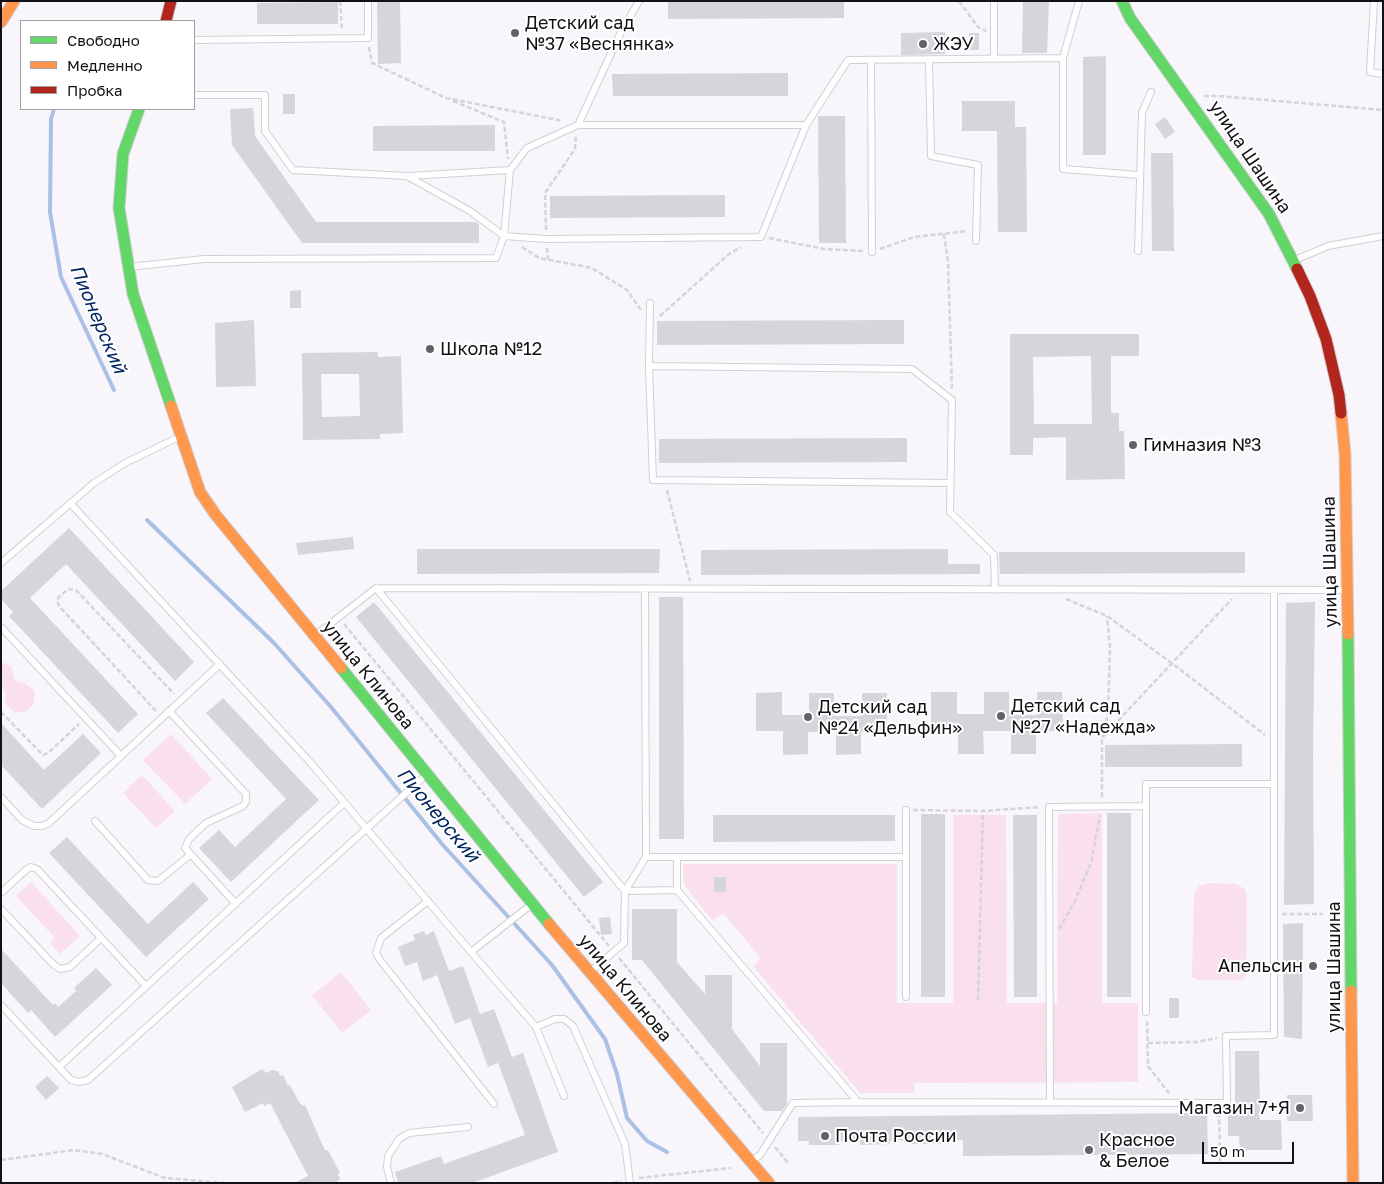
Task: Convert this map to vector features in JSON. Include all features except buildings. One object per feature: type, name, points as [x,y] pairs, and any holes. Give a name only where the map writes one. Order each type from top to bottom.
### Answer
[{"type":"street","points":[[1,22],[14,1]]},
{"type":"street","points":[[166,20],[171,1]]},
{"type":"street","name":"улица Шашина","points":[[1122,1],[1130,18],[1250,184],[1269,214],[1294,260],[1310,296],[1326,339],[1339,395],[1346,454],[1353,1183]]},
{"type":"street","name":"улица Клинова","points":[[139,110],[123,154],[120,177],[119,208],[128,267],[133,294],[200,492],[215,514],[589,973],[769,1183]]},
{"type":"lane","points":[[195,40],[368,38],[368,1]]},
{"type":"lane","points":[[578,124],[620,34],[639,1]]},
{"type":"lane","points":[[994,1],[994,59]]},
{"type":"lane","points":[[1079,1],[1063,58],[1063,169],[1139,175]]},
{"type":"lane","points":[[1374,1],[1370,72],[1383,74]]},
{"type":"lane","points":[[407,176],[470,211],[504,236],[546,240],[760,236],[806,125],[848,60],[1063,58]]},
{"type":"lane","points":[[871,60],[872,252]]},
{"type":"lane","points":[[929,60],[931,156],[978,165],[976,241]]},
{"type":"lane","points":[[1138,251],[1142,113],[1151,92]]},
{"type":"lane","points":[[195,95],[265,95],[264,131],[293,170],[407,176],[510,170]]},
{"type":"lane","points":[[128,267],[204,259],[496,258],[504,236],[510,170],[527,148],[578,124],[806,125]]},
{"type":"lane","points":[[1294,260],[1328,246],[1383,236]]},
{"type":"lane","points":[[650,303],[649,366],[654,480],[949,483]]},
{"type":"lane","points":[[649,366],[912,369],[952,400],[949,483],[950,512],[994,555],[995,590]]},
{"type":"lane","points":[[1,563],[70,503],[125,463],[180,436]]},
{"type":"lane","points":[[70,503],[220,664],[344,803],[536,1027],[564,1096]]},
{"type":"lane","points":[[314,636],[376,588],[1348,590]]},
{"type":"lane","points":[[376,588],[625,891]]},
{"type":"lane","points":[[589,973],[624,943],[625,891],[646,857],[645,588]]},
{"type":"lane","points":[[750,1162],[760,1155],[793,1103],[1226,1103],[1226,1036],[1274,1036],[1274,591]]},
{"type":"lane","points":[[1,628],[121,756]]},
{"type":"lane","points":[[1,797],[22,820],[34,826],[42,826],[49,823],[220,664]]},
{"type":"lane","points":[[169,711],[243,791],[247,798],[243,806],[206,823],[189,840],[186,848],[190,855],[236,904]]},
{"type":"lane","points":[[1,1005],[71,1080],[78,1082],[88,1080],[427,774]]},
{"type":"lane","points":[[1146,1012],[1146,784],[1274,784]]},
{"type":"lane","points":[[59,1067],[344,803]]},
{"type":"lane","points":[[1050,1102],[1049,806],[1146,806]]},
{"type":"lane","points":[[906,810],[906,997]]},
{"type":"lane","points":[[95,821],[148,880],[158,881],[190,855]]},
{"type":"lane","points":[[646,857],[906,857]]},
{"type":"lane","points":[[677,857],[677,890],[858,1102]]},
{"type":"lane","points":[[1,893],[27,869],[34,867],[146,986]]},
{"type":"lane","points":[[625,891],[677,890]]},
{"type":"lane","points":[[428,901],[381,938],[376,953],[494,1104]]},
{"type":"lane","points":[[472,952],[532,903]]},
{"type":"lane","points":[[1,909],[60,969],[70,967],[101,938]]},
{"type":"lane","points":[[536,1027],[555,1019],[564,1019],[573,1026],[624,1144],[630,1181]]},
{"type":"lane","points":[[391,1183],[387,1166],[388,1156],[399,1139],[409,1133],[468,1127]]},
{"type":"path","points":[[340,1],[343,39]]},
{"type":"path","points":[[959,1],[978,27],[994,34]]},
{"type":"path","points":[[368,38],[372,63],[446,98],[504,122],[510,170]]},
{"type":"path","points":[[1199,91],[1205,98],[1219,96],[1383,110]]},
{"type":"path","points":[[446,98],[578,124],[575,149],[545,193],[548,259]]},
{"type":"path","points":[[504,236],[538,258],[592,268],[628,290],[650,324],[729,254],[760,236],[824,249],[872,252],[914,237],[976,230]]},
{"type":"path","points":[[944,234],[948,261],[952,400]]},
{"type":"path","points":[[666,481],[692,589]]},
{"type":"path","points":[[162,718],[59,606],[57,600],[63,593],[71,588],[76,590],[180,701]]},
{"type":"path","points":[[1102,738],[1240,591]]},
{"type":"path","points":[[1062,598],[1107,616],[1274,742]]},
{"type":"path","points":[[1050,943],[1075,901],[1091,863],[1102,806],[1102,738],[1108,714],[1110,647],[1107,616]]},
{"type":"path","points":[[338,617],[788,1163]]},
{"type":"path","points":[[1,712],[43,755],[48,753],[86,718]]},
{"type":"path","points":[[906,810],[983,811],[1049,806]]},
{"type":"path","points":[[978,1000],[983,811]]},
{"type":"path","points":[[1274,914],[1323,914]]},
{"type":"path","points":[[1146,1012],[1148,1066],[1177,1103]]},
{"type":"path","points":[[1148,1043],[1196,1042],[1226,1036]]},
{"type":"path","points":[[1219,1103],[1220,1161]]},
{"type":"path","points":[[1,1160],[74,1150],[102,1154],[166,1178],[225,1183]]},
{"type":"path","points":[[612,1183],[730,1168]]},
{"type":"shaded area","points":[[1,662],[11,666],[15,681],[24,683],[33,689],[35,694],[33,705],[25,712],[15,712],[6,705],[5,690],[1,688]]},
{"type":"shaded area","points":[[171,734],[212,779],[185,804],[143,760]]},
{"type":"shaded area","points":[[142,775],[175,811],[156,828],[123,793]]},
{"type":"shaded area","points":[[1102,813],[1102,1003],[1138,1003],[1138,1082],[914,1083],[914,1093],[860,1093],[753,966],[761,958],[723,913],[713,921],[684,885],[683,864],[897,864],[897,1003],[953,1003],[953,815],[1006,815],[1007,1003],[1057,1003],[1058,814]]},
{"type":"shaded area","points":[[31,882],[80,936],[60,954],[50,943],[55,938],[16,896]]},
{"type":"shaded area","points":[[1210,883],[1236,884],[1245,889],[1247,897],[1246,975],[1243,980],[1197,980],[1192,977],[1194,894],[1199,886]]},
{"type":"shaded area","points":[[341,972],[371,1010],[342,1033],[312,995]]},
{"type":"waterway","name":"Пионерский","points":[[54,110],[51,119],[50,212],[61,277],[114,390]]},
{"type":"waterway","name":"Пионерский","points":[[147,520],[274,643],[331,707],[442,844],[552,965],[605,1039],[617,1074],[627,1118],[647,1141],[667,1152]]},
{"type":"traffic: fast","points":[[1122,1],[1130,18],[1269,214],[1297,269]]},
{"type":"traffic: fast","points":[[139,110],[123,154],[119,208],[133,294],[171,406]]},
{"type":"traffic: fast","points":[[1348,634],[1351,991]]},
{"type":"traffic: fast","points":[[341,668],[549,924]]},
{"type":"traffic: slow","points":[[1,22],[14,1]]},
{"type":"traffic: slow","points":[[171,406],[200,492],[215,514],[341,668]]},
{"type":"traffic: slow","points":[[1341,413],[1345,454],[1348,634]]},
{"type":"traffic: slow","points":[[549,924],[769,1183]]},
{"type":"traffic: slow","points":[[1351,991],[1353,1183]]},
{"type":"traffic: jam","points":[[166,20],[171,1]]},
{"type":"traffic: jam","points":[[1297,269],[1310,296],[1326,339],[1339,395],[1341,413]]},
{"type":"place","name":"Детский сад №37 «Веснянка»","points":[[515,33]]},
{"type":"place","name":"ЖЭУ","points":[[923,44]]},
{"type":"place","name":"Школа №12","points":[[430,349]]},
{"type":"place","name":"Гимназия №3","points":[[1133,445]]},
{"type":"place","name":"Детский сад №27 «Надежда»","points":[[1001,716]]},
{"type":"place","name":"Детский сад №24 «Дельфин»","points":[[808,717]]},
{"type":"place","name":"Апельсин","points":[[1313,966]]},
{"type":"place","name":"Магазин 7+Я","points":[[1300,1108]]},
{"type":"place","name":"Почта России","points":[[825,1136]]},
{"type":"place","name":"Красное & Белое","points":[[1089,1150]]}]
